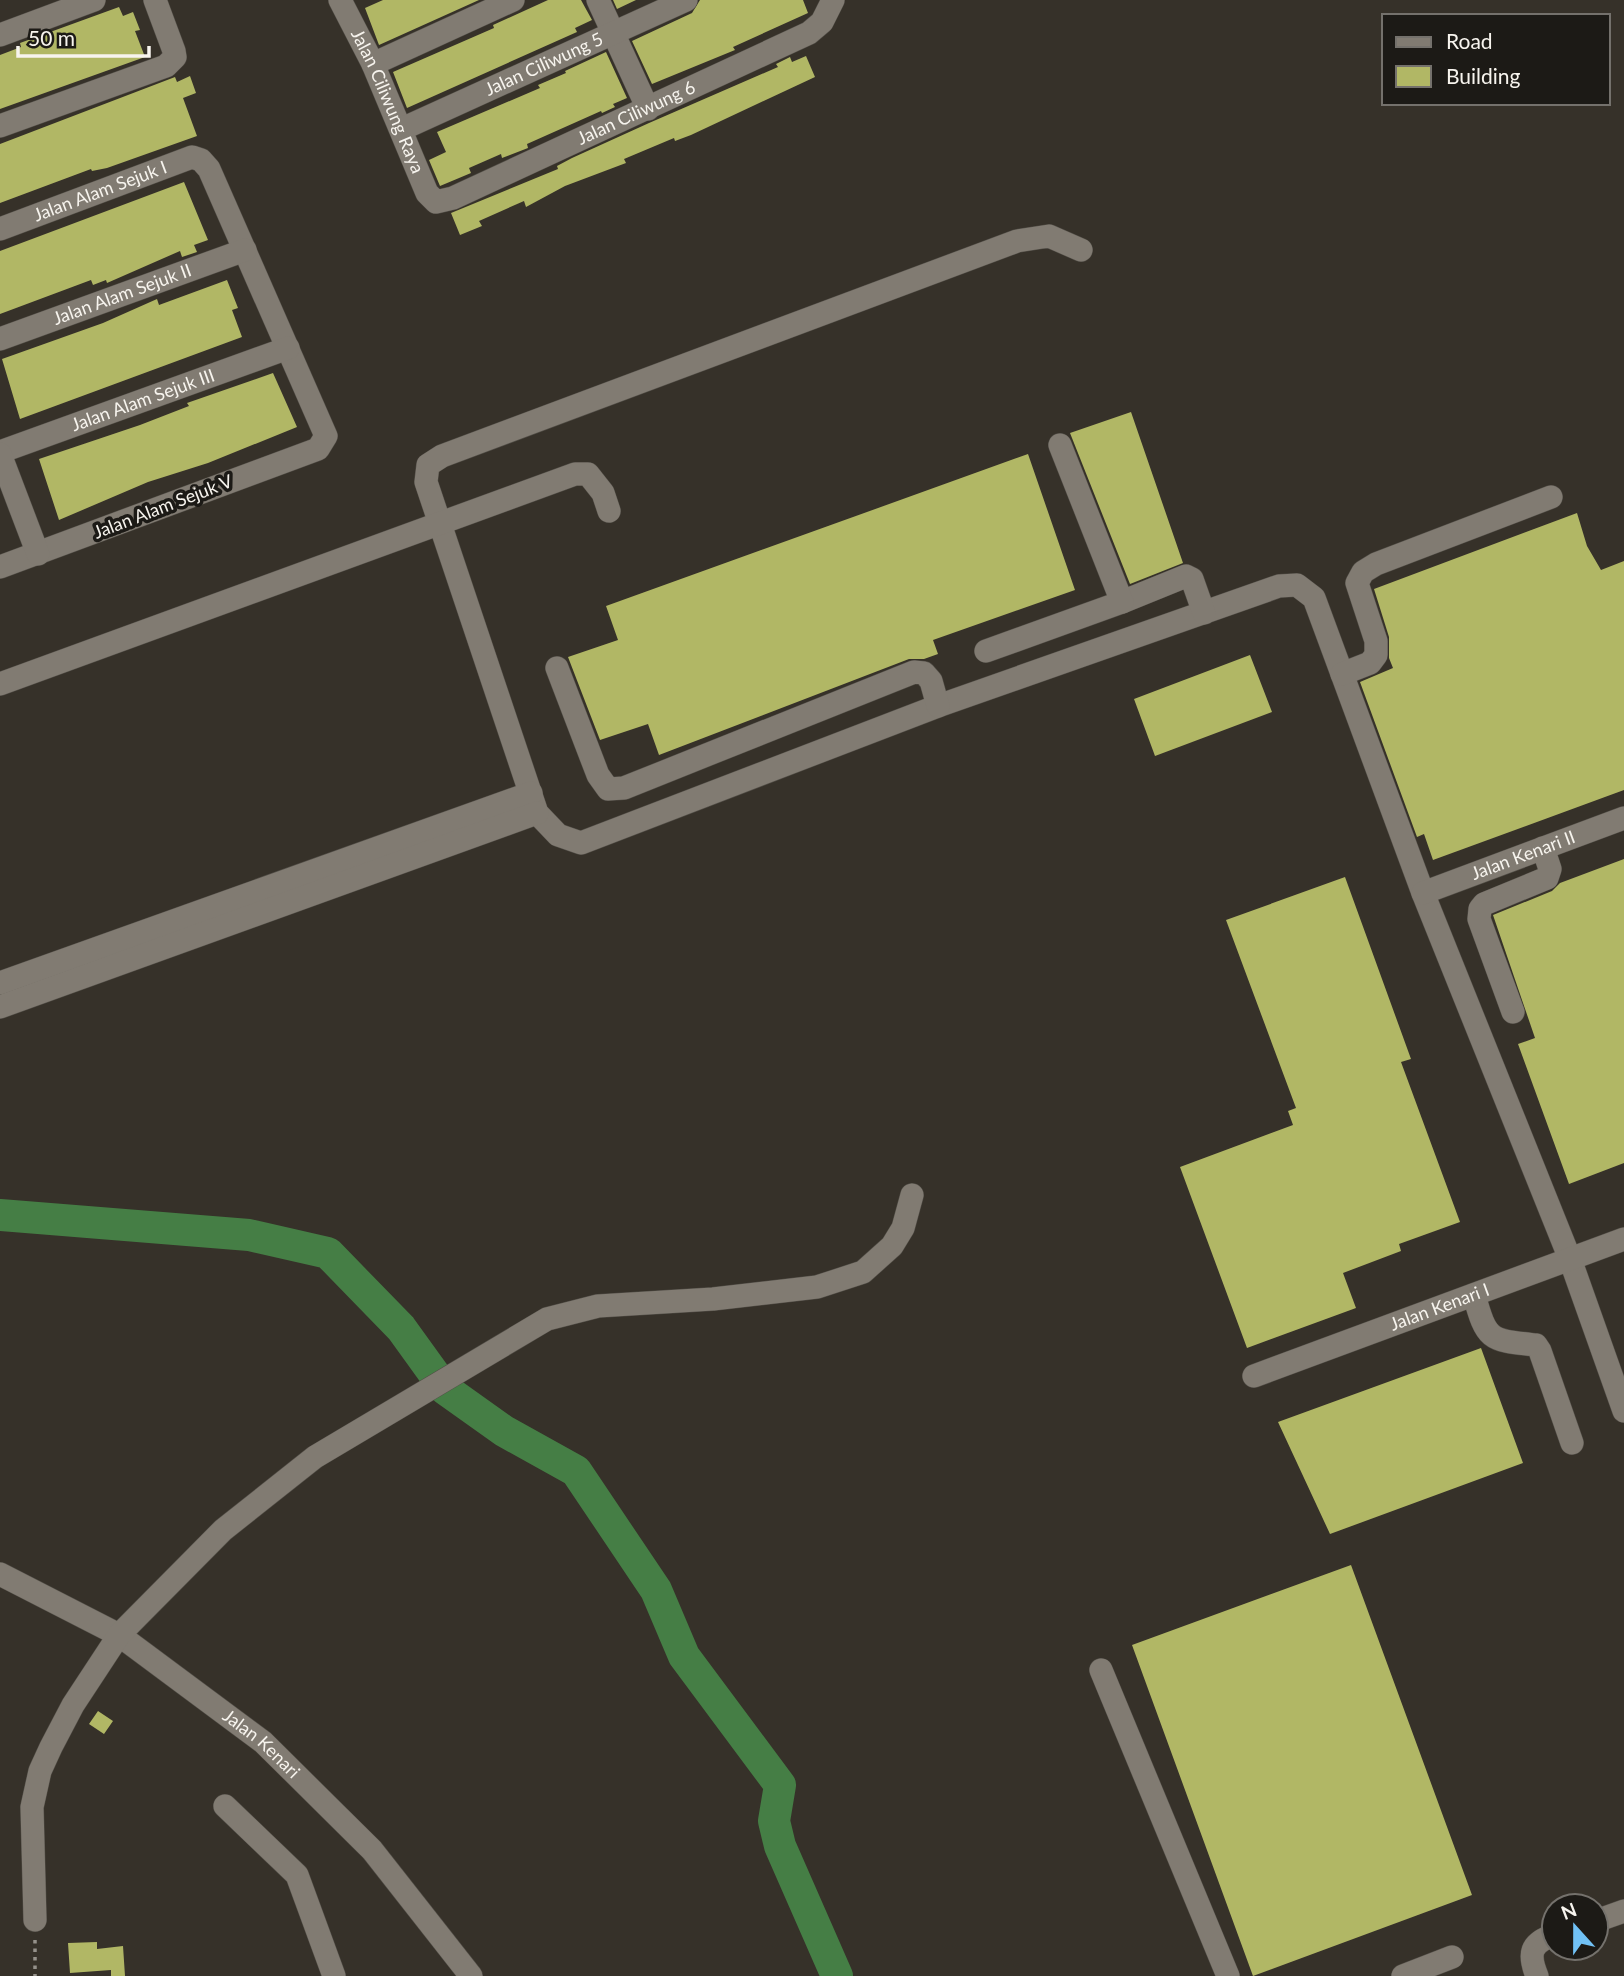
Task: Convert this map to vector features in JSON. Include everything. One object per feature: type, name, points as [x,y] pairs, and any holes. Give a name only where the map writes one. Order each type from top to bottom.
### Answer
[{"type":"street","points":[[0,35],[94,0]]},
{"type":"street","points":[[0,126],[166,66],[175,57],[155,0]]},
{"type":"street","name":"Jalan Ciliwung Raya","points":[[340,0],[373,64],[427,193],[436,202]]},
{"type":"street","points":[[373,64],[513,0]]},
{"type":"street","points":[[598,0],[648,109]]},
{"type":"street","name":"Jalan Ciliwung 5","points":[[401,129],[686,0]]},
{"type":"street","name":"Jalan Ciliwung 6","points":[[436,202],[453,198],[809,33],[831,6]]},
{"type":"street","name":"Jalan Alam Sejuk I","points":[[0,229],[192,157],[201,160],[209,169],[244,250]]},
{"type":"street","points":[[1081,250],[1049,236],[1017,241],[442,456],[428,465],[426,482],[534,803],[558,835],[581,843],[938,706],[1279,586],[1297,584],[1314,598],[1423,893],[1570,1259],[1624,1411]]},
{"type":"street","points":[[244,250],[288,348]]},
{"type":"street","name":"Jalan Alam Sejuk II","points":[[0,339],[244,250]]},
{"type":"street","name":"Jalan Alam Sejuk V","points":[[0,567],[324,444],[326,436],[323,423],[288,348]]},
{"type":"street","name":"Jalan Alam Sejuk III","points":[[0,453],[288,348]]},
{"type":"street","points":[[1060,445],[1122,602]]},
{"type":"street","points":[[0,453],[38,554]]},
{"type":"street","points":[[0,684],[575,474],[588,474],[597,483],[609,511]]},
{"type":"street","points":[[1342,674],[1370,663],[1376,655],[1376,641],[1357,583],[1363,572],[1376,564],[1551,497]]},
{"type":"street","points":[[986,651],[1186,576],[1192,579],[1204,613]]},
{"type":"street","points":[[557,668],[598,775],[608,789],[624,788],[914,672],[924,673],[931,681],[938,706]]},
{"type":"street","points":[[808,715],[821,751]]},
{"type":"street","points":[[741,741],[754,776]]},
{"type":"street","points":[[667,771],[680,805]]},
{"type":"street","points":[[0,983],[534,803]]},
{"type":"street","points":[[0,1007],[534,803]]},
{"type":"street","name":"Jalan Kenari II","points":[[1423,893],[1624,818]]},
{"type":"street","points":[[1513,1012],[1479,919],[1480,909],[1484,904],[1547,878],[1550,869],[1543,848]]},
{"type":"street","points":[[34,1920],[32,1807],[40,1772],[74,1705],[118,1635],[223,1530],[271,1490],[315,1457],[547,1320],[598,1306],[769,1294],[840,1282],[863,1272],[892,1246],[903,1228],[912,1195]]},
{"type":"street","name":"Jalan Kenari I","points":[[1254,1376],[1624,1239]]},
{"type":"street","points":[[1474,1295],[1487,1333],[1498,1340],[1536,1345],[1541,1351],[1572,1443]]},
{"type":"street","name":"Jalan Kenari","points":[[0,1574],[118,1635],[263,1742],[329,1803],[372,1850],[471,1976]]},
{"type":"street","points":[[1101,1670],[1228,1976]]},
{"type":"street","points":[[225,1806],[297,1875],[334,1976]]},
{"type":"street","points":[[1537,1976],[1530,1959],[1531,1949],[1540,1940]]},
{"type":"street","points":[[1403,1976],[1451,1957]]},
{"type":"path","points":[[34,1920],[35,1976]]},
{"type":"building","points":[[383,0],[479,0],[379,45],[365,8]]},
{"type":"building","points":[[548,0],[581,0],[592,20],[575,28],[577,32],[407,108],[393,72],[494,28],[493,25]]},
{"type":"building","points":[[613,0],[636,0],[617,9]]},
{"type":"building","points":[[700,0],[803,0],[808,13],[733,47],[735,50],[652,84],[632,41],[692,13]]},
{"type":"building","points":[[119,7],[123,16],[133,12],[140,30],[135,31],[145,57],[0,109],[0,55],[21,47],[20,43]]},
{"type":"building","points":[[606,52],[627,98],[602,113],[601,111],[527,144],[528,148],[502,158],[501,154],[469,168],[471,173],[440,186],[429,160],[446,152],[437,132],[540,88],[538,85]]},
{"type":"building","points":[[806,56],[815,77],[691,135],[675,141],[674,138],[624,159],[626,163],[565,186],[526,207],[524,201],[479,221],[482,226],[460,235],[451,213],[558,169],[557,166],[572,158],[778,67],[776,64],[790,57],[792,62]]},
{"type":"building","points":[[190,76],[196,93],[183,98],[197,136],[107,168],[91,169],[0,203],[0,144],[175,77],[177,82]]},
{"type":"building","points":[[184,182],[208,240],[194,245],[197,252],[182,257],[180,251],[107,283],[106,280],[93,285],[91,280],[0,314],[0,251]]},
{"type":"building","points":[[227,280],[238,308],[232,310],[242,337],[20,419],[2,359],[103,323],[157,299],[159,305]]},
{"type":"building","points":[[273,373],[297,427],[208,463],[148,482],[59,520],[39,459],[140,425],[189,406],[187,403]]},
{"type":"building","points":[[1131,412],[1183,563],[1130,584],[1070,433]]},
{"type":"building","points":[[1028,454],[1075,590],[933,640],[938,654],[924,659],[909,659],[659,755],[648,724],[600,740],[568,657],[618,640],[606,606]]},
{"type":"building","points":[[1577,513],[1587,546],[1601,570],[1624,561],[1624,790],[1433,860],[1424,834],[1417,837],[1360,682],[1393,668],[1389,658],[1389,637],[1374,589]]},
{"type":"building","points":[[1250,655],[1272,712],[1155,756],[1134,699]]},
{"type":"building","points":[[1624,859],[1624,1163],[1569,1184],[1518,1044],[1535,1038],[1493,915],[1552,891],[1560,883]]},
{"type":"building","points":[[1345,877],[1411,1059],[1401,1062],[1460,1222],[1399,1244],[1401,1251],[1343,1273],[1356,1308],[1247,1348],[1180,1167],[1293,1125],[1288,1111],[1296,1108],[1226,920]]},
{"type":"building","points":[[1481,1348],[1523,1463],[1330,1534],[1278,1422]]},
{"type":"building","points":[[1351,1565],[1472,1895],[1253,1976],[1132,1645]]},
{"type":"building","points":[[98,1711],[113,1721],[104,1734],[89,1724]]},
{"type":"building","points":[[97,1942],[97,1949],[123,1946],[125,1976],[111,1976],[111,1970],[70,1973],[68,1943]]},
{"type":"waterway","points":[[0,1215],[249,1235],[328,1253],[401,1328],[445,1389],[504,1431],[576,1471],[656,1590],[684,1656],[780,1785],[774,1821],[780,1846],[837,1976]]}]
